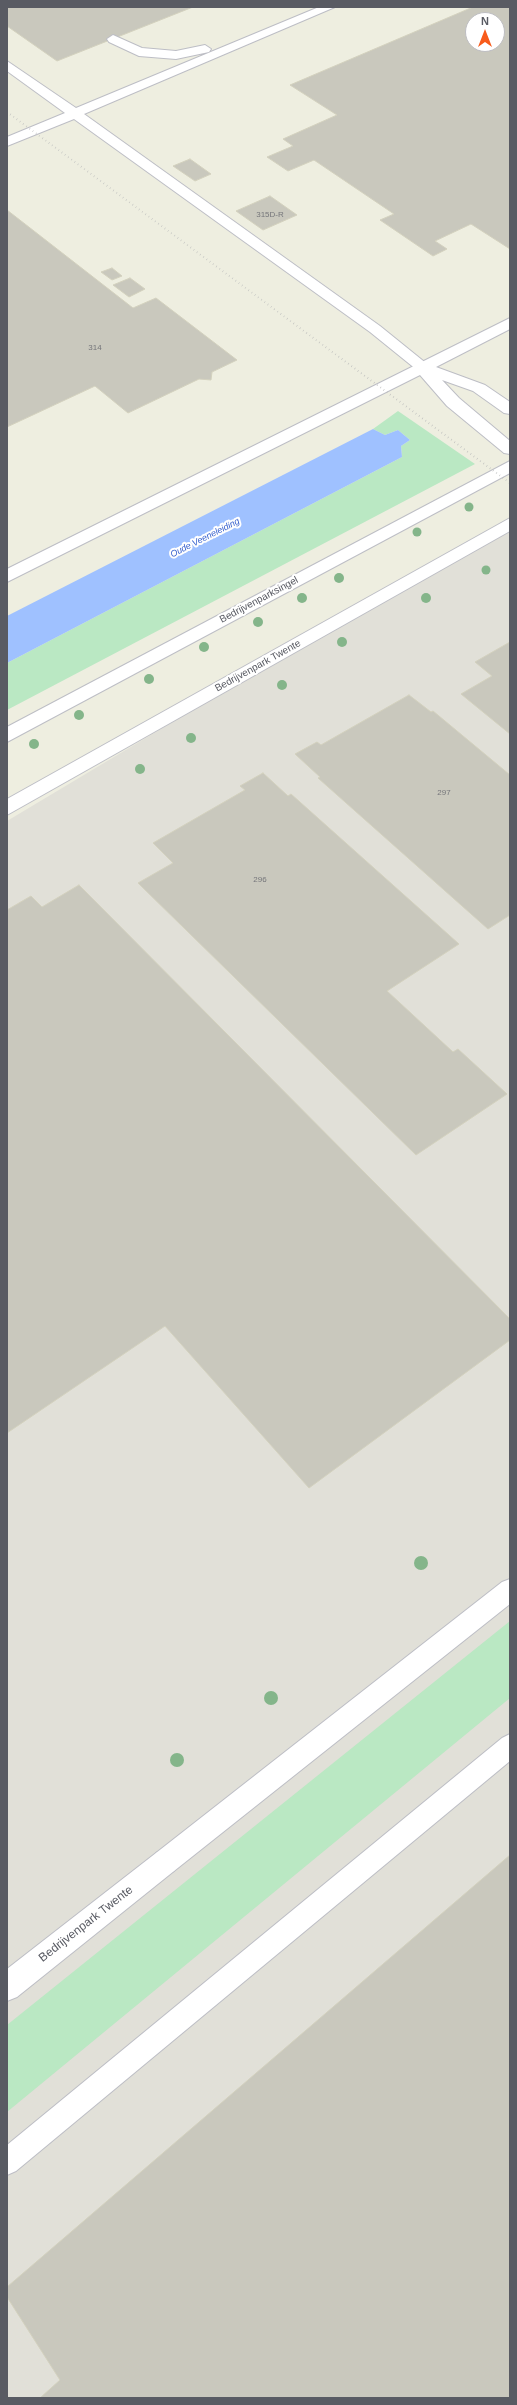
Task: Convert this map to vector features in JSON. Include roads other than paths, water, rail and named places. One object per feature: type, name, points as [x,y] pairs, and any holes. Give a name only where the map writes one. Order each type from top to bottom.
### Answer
[{"type":"street","points":[[7,576],[510,323]]},
{"type":"street","points":[[422,367],[479,388],[510,409]]},
{"type":"street","points":[[422,367],[453,402],[510,449]]},
{"type":"street","name":"Bedrijvenparksingel","points":[[7,735],[510,466]]},
{"type":"street","name":"Bedrijvenpark Twente","points":[[7,808],[510,524]]},
{"type":"street","name":"Bedrijvenpark Twente","points":[[7,1987],[165,1862]]},
{"type":"lane","points":[[7,142],[329,7]]},
{"type":"lane","points":[[113,39],[139,52],[176,55],[268,32]]},
{"type":"lane","points":[[7,65],[375,329],[422,367]]},
{"type":"lane","points":[[165,1862],[510,1590]]},
{"type":"lane","points":[[7,2162],[510,1746]]},
{"type":"water","name":"Oude Veeneleiding","points":[[373,429],[385,435],[398,430],[410,440],[401,446],[402,457],[7,663],[7,616]]},
{"type":"railway","points":[[7,112],[510,483]]}]
